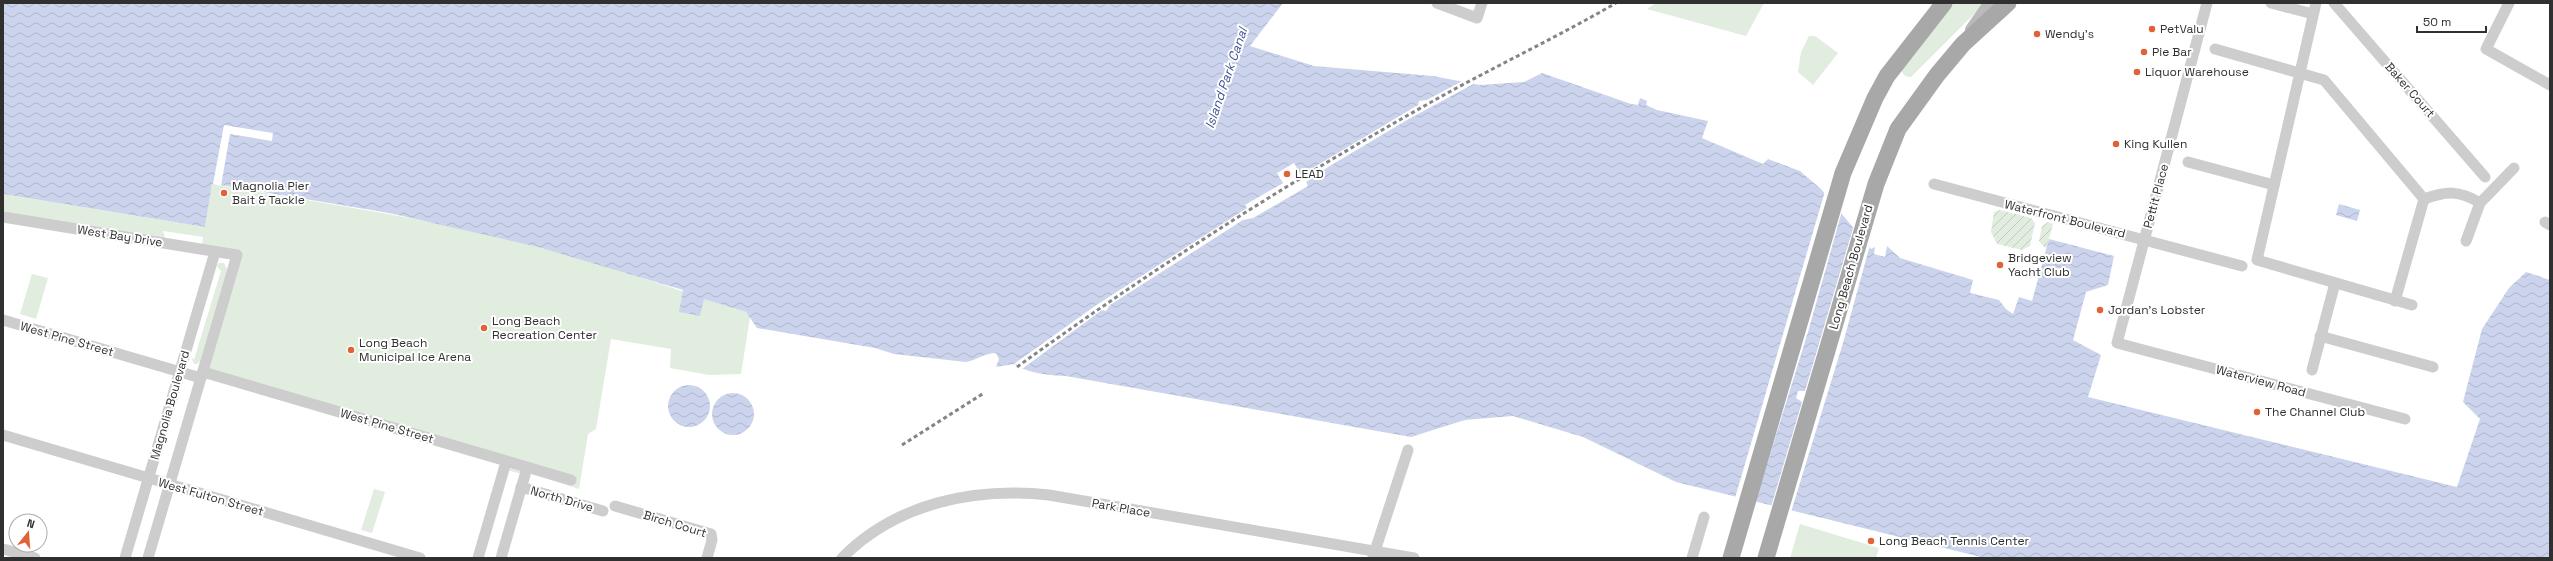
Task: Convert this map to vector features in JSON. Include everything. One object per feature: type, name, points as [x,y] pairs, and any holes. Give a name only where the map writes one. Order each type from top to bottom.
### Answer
[{"type":"main road","points":[[1731,558],[1742,515],[1843,173],[1858,133],[1881,87],[1944,3]]},
{"type":"main road","name":"Long Beach Boulevard","points":[[1766,558],[1876,184],[1898,130],[1992,3]]},
{"type":"main road","points":[[1962,44],[2008,3]]},
{"type":"street","points":[[1437,3],[1477,18],[1482,3]]},
{"type":"street","name":"Pettit Place","points":[[2117,343],[2207,3]]},
{"type":"street","points":[[2271,3],[2313,14]]},
{"type":"street","points":[[2316,3],[2257,260],[2412,305]]},
{"type":"street","name":"Baker Court","points":[[2334,3],[2485,177]]},
{"type":"street","points":[[2509,3],[2486,49],[2550,85]]},
{"type":"street","points":[[2215,49],[2324,80],[2424,199]]},
{"type":"street","points":[[2188,162],[2274,185]]},
{"type":"street","points":[[2466,241],[2480,203],[2514,168]]},
{"type":"street","name":"Waterfront Boulevard","points":[[1934,184],[2242,266]]},
{"type":"street","points":[[2424,199],[2446,192],[2469,197],[2480,203]]},
{"type":"street","points":[[2395,301],[2424,199]]},
{"type":"street","name":"West Bay Drive","points":[[3,217],[237,255]]},
{"type":"street","name":"Magnolia Boulevard","points":[[125,558],[215,252]]},
{"type":"street","name":"Magnolia Boulevard","points":[[148,558],[237,255]]},
{"type":"street","points":[[2312,370],[2335,283]]},
{"type":"street","name":"West Pine Street","points":[[3,320],[180,372],[202,375],[570,480]]},
{"type":"street","points":[[2320,336],[2433,367]]},
{"type":"street","name":"Waterview Road","points":[[2117,343],[2405,419]]},
{"type":"street","name":"West Fulton Street","points":[[3,435],[420,558]]},
{"type":"street","points":[[1374,555],[1408,450]]},
{"type":"street","points":[[478,558],[506,462]]},
{"type":"street","points":[[501,558],[527,468]]},
{"type":"street","name":"North Drive","points":[[521,487],[603,511]]},
{"type":"street","name":"Park Place","points":[[842,558],[887,524],[932,504],[971,494],[1009,491],[1048,495],[1374,555],[1414,558]]},
{"type":"street","name":"Birch Court","points":[[615,506],[711,534],[712,540],[707,558]]},
{"type":"street","points":[[1692,558],[1704,517]]},
{"type":"street","points":[[3,548],[35,558]]},
{"type":"green space","points":[[1656,3],[1764,3],[1746,36],[1647,9]]},
{"type":"green space","points":[[1950,3],[1985,3],[1911,77],[1905,76],[1901,71]]},
{"type":"green space","points":[[1809,36],[1815,36],[1838,53],[1813,85],[1798,72],[1801,52]]},
{"type":"green space","name":"Long Beach Recreation Center","points":[[212,184],[416,219],[497,237],[590,262],[746,312],[750,317],[741,374],[709,375],[670,368],[671,349],[611,339],[596,429],[588,434],[579,489],[526,472],[525,475],[503,469],[505,463],[207,375],[241,257],[201,251],[203,237],[163,231],[166,240],[3,213],[3,194],[205,227]]},
{"type":"green space","points":[[2000,210],[2031,218],[2035,223],[2030,246],[2022,250],[1997,244],[1991,232],[1994,212]]},
{"type":"green space","points":[[2048,222],[2053,224],[2046,249],[2039,241],[2042,226]]},
{"type":"green space","points":[[219,263],[224,263],[227,269],[200,361],[197,364],[194,364],[191,357],[194,360],[221,271],[217,266]]},
{"type":"green space","points":[[32,274],[48,278],[36,319],[20,314]]},
{"type":"green space","points":[[374,489],[385,492],[372,533],[361,530]]},
{"type":"green space","points":[[1800,524],[1879,548],[1876,558],[1790,558]]},
{"type":"water","name":"Island Park Canal","points":[[3,3],[1283,3],[1250,46],[1314,66],[1433,76],[1480,85],[1524,82],[1542,73],[1631,104],[1638,105],[1640,98],[1647,101],[1646,105],[1657,110],[1708,121],[1702,138],[1763,164],[1768,159],[1800,171],[1821,189],[1871,249],[1875,247],[1874,254],[1885,257],[1887,246],[1900,258],[1973,280],[1970,293],[1999,300],[2006,309],[2013,314],[2019,297],[2032,301],[2049,239],[2114,256],[2108,285],[2086,292],[2073,340],[2101,355],[2088,397],[2457,487],[2480,419],[2463,402],[2482,329],[2509,288],[2526,272],[2550,280],[2550,558],[1985,558],[1676,482],[1583,437],[1513,416],[1465,420],[1411,437],[1066,376],[1039,373],[1026,370],[1014,364],[996,367],[999,359],[996,353],[988,354],[966,362],[894,354],[875,348],[757,328],[746,312],[704,299],[700,316],[679,312],[683,290],[538,247],[389,213],[227,186],[212,184],[205,227],[3,194]]},
{"type":"water","points":[[2339,204],[2360,210],[2357,221],[2336,215]]},
{"type":"water","points":[[689,385],[704,391],[710,406],[704,421],[689,427],[674,421],[668,406],[674,391]]},
{"type":"water","points":[[729,393],[737,393],[748,399],[754,410],[754,418],[748,429],[737,435],[729,435],[718,429],[712,418],[712,410],[718,399]]},
{"type":"pier","points":[[1464,80],[1477,82],[1407,120],[1328,167],[1306,182],[1308,186],[1253,218],[1243,220],[1110,305],[1106,311],[1102,310],[1022,369],[1014,364],[1095,306],[1247,208],[1245,205],[1283,183],[1277,173],[1294,163],[1301,175],[1418,105],[1419,101],[1427,100]]},
{"type":"pier","points":[[224,125],[273,133],[272,141],[230,134],[221,186],[213,184]]},
{"type":"pier","points":[[1825,191],[1842,211],[1808,332],[1755,503],[1735,498]]},
{"type":"pier","points":[[1854,225],[1870,245],[1843,343],[1791,512],[1771,507],[1802,402],[1796,398],[1798,391],[1805,391]]},
{"type":"railway","points":[[1017,367],[1167,263],[1321,166],[1450,92],[1616,3]]},
{"type":"railway","points":[[902,445],[984,393]]},
{"type":"place","name":"PetValu","points":[[2152,29]]},
{"type":"place","name":"Wendy's","points":[[2037,34]]},
{"type":"place","name":"Pie Bar","points":[[2144,52]]},
{"type":"place","name":"Liquor Warehouse","points":[[2137,72]]},
{"type":"place","name":"King Kullen","points":[[2116,144]]},
{"type":"place","name":"LEAD","points":[[1287,174]]},
{"type":"place","name":"Magnolia Pier Bait & Tackle","points":[[224,193]]},
{"type":"place","name":"Bridgeview Yacht Club","points":[[2000,265]]},
{"type":"place","name":"Jordan's Lobster","points":[[2100,310]]},
{"type":"place","name":"Long Beach Recreation Center","points":[[484,328]]},
{"type":"place","name":"Long Beach Municipal Ice Arena","points":[[351,350]]},
{"type":"place","name":"The Channel Club","points":[[2257,412]]},
{"type":"place","name":"Long Beach Tennis Center","points":[[1871,541]]}]
